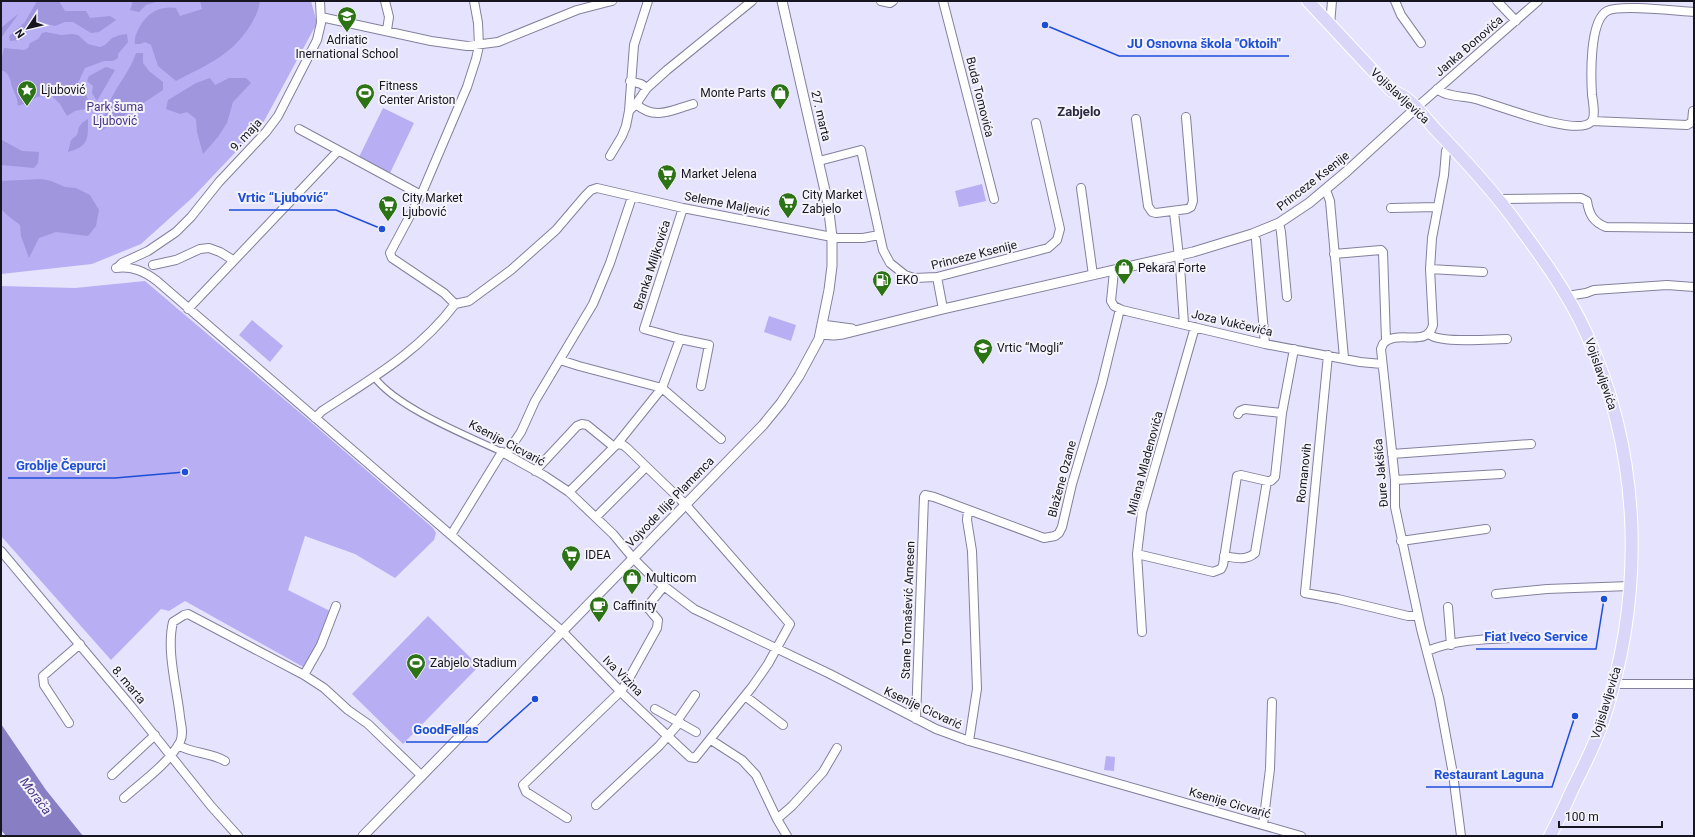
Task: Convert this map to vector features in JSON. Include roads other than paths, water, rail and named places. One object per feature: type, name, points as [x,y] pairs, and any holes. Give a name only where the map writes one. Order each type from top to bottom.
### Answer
[{"type":"main road","name":"Vojislavljevića","points":[[1308,1],[1391,90],[1406,98],[1416,108],[1499,199],[1524,232],[1567,296],[1587,334],[1612,403],[1626,465],[1632,512],[1630,586],[1626,631],[1614,684],[1602,722],[1587,761],[1550,836]]},
{"type":"street","name":"9. maja","points":[[144,272],[131,268],[116,268],[122,263],[141,256],[184,225],[219,182],[266,132],[281,111],[317,40],[321,17],[320,1]]},
{"type":"street","points":[[385,1],[389,17],[387,30]]},
{"type":"street","points":[[315,418],[322,411],[375,378],[394,364],[436,328],[455,304],[444,294],[392,258],[390,255],[391,250],[421,195],[468,87],[479,46],[478,23],[474,1]]},
{"type":"street","points":[[321,17],[387,30],[445,44],[479,46],[513,37],[590,3],[612,1]]},
{"type":"street","points":[[610,156],[622,136],[629,111],[630,81],[636,38],[648,1]]},
{"type":"street","points":[[629,111],[636,104],[646,88],[752,1]]},
{"type":"street","name":"27. marta","points":[[782,1],[819,160],[828,204],[832,237],[832,273],[821,329]]},
{"type":"street","points":[[881,1],[890,3],[893,1]]},
{"type":"street","name":"Buda Tomovića","points":[[943,1],[994,199]]},
{"type":"street","points":[[1330,25],[1332,1]]},
{"type":"street","points":[[1395,1],[1401,15],[1421,44]]},
{"type":"street","points":[[1497,1],[1516,21]]},
{"type":"street","name":"Janka Đonovića","points":[[1416,108],[1538,1]]},
{"type":"street","points":[[1592,121],[1594,117],[1591,80],[1593,41],[1603,14],[1608,10],[1634,8],[1694,12]]},
{"type":"street","points":[[630,81],[641,84],[646,88]]},
{"type":"street","points":[[1437,89],[1537,119],[1576,126],[1588,124],[1592,121],[1687,125],[1692,122],[1693,111]]},
{"type":"street","points":[[636,104],[654,114],[693,104]]},
{"type":"street","name":"Princeze Ksenije","points":[[821,329],[834,335],[1114,271],[1230,242],[1279,223],[1326,190],[1416,108]]},
{"type":"street","points":[[1136,119],[1149,208],[1156,213],[1174,212],[1187,209],[1191,207],[1194,201],[1186,117]]},
{"type":"street","name":"Princeze Ksenije","points":[[819,160],[861,150],[879,235],[883,250],[890,263],[897,270],[914,278],[938,277],[1048,248],[1057,240],[1060,229],[1036,123]]},
{"type":"street","points":[[299,129],[421,195]]},
{"type":"street","points":[[1386,340],[1396,337],[1420,337],[1429,334],[1433,325],[1430,269],[1432,238],[1444,175],[1446,151],[1450,145]]},
{"type":"street","points":[[188,309],[338,151]]},
{"type":"street","name":"Seleme Maljević","points":[[455,304],[469,301],[511,270],[556,230],[585,196],[594,189],[600,188],[632,197],[683,208],[832,237]]},
{"type":"street","points":[[1081,188],[1093,275]]},
{"type":"street","points":[[1326,190],[1330,201],[1344,358]]},
{"type":"street","points":[[451,535],[504,453],[521,432],[535,401],[597,296],[610,263],[632,197]]},
{"type":"street","points":[[1499,199],[1581,198],[1587,201],[1589,213],[1594,220],[1606,228],[1694,228]]},
{"type":"street","points":[[1391,208],[1437,207]]},
{"type":"street","name":"Branka Miljkovića","points":[[680,339],[644,329],[683,208]]},
{"type":"street","points":[[1174,212],[1184,324]]},
{"type":"street","points":[[1279,223],[1287,297]]},
{"type":"street","points":[[832,237],[863,238],[879,235]]},
{"type":"street","points":[[1256,240],[1264,344]]},
{"type":"street","points":[[153,265],[180,259],[200,249],[209,248],[220,252],[233,260]]},
{"type":"street","name":"Đure Jakšića","points":[[1334,254],[1381,250],[1383,252],[1386,340],[1382,344],[1381,348],[1395,480],[1395,507],[1418,616],[1439,698],[1453,774],[1462,836]]},
{"type":"street","points":[[141,256],[144,272]]},
{"type":"street","points":[[1430,269],[1483,272]]},
{"type":"street","points":[[1114,271],[1111,300],[1114,306],[1120,309]]},
{"type":"street","name":"Iva Vizina","points":[[144,272],[157,281],[562,631],[621,691],[693,758],[698,756],[745,696],[768,664],[790,624],[685,504]]},
{"type":"street","points":[[938,277],[943,309]]},
{"type":"street","points":[[1567,296],[1594,290],[1667,285],[1694,287]]},
{"type":"street","name":"Joza Vukčevića","points":[[1120,309],[1264,344],[1382,364]]},
{"type":"street","name":"Blažene Ozane","points":[[924,502],[926,495],[928,495],[1044,538],[1052,537],[1059,533],[1062,527],[1072,484],[1102,382],[1120,309]]},
{"type":"street","name":"Milana Mladenovića","points":[[1142,632],[1137,554],[1144,506],[1195,327]]},
{"type":"street","name":"Vojvode Ilije Plamenca","points":[[363,836],[763,425],[781,403],[807,363],[821,329]]},
{"type":"street","points":[[1429,334],[1431,337],[1444,340],[1507,338]]},
{"type":"street","points":[[569,492],[615,446],[662,388],[680,339],[709,346],[701,386]]},
{"type":"street","points":[[1137,554],[1213,572],[1221,569],[1236,476],[1241,475],[1267,481],[1271,481],[1275,477],[1282,413],[1294,349]]},
{"type":"street","name":"Romanovih","points":[[1328,355],[1305,593],[1338,599],[1408,616],[1418,616]]},
{"type":"street","points":[[560,360],[662,388],[721,439]]},
{"type":"street","name":"Ksenije Cicvarić","points":[[375,378],[394,395],[422,413],[504,453],[569,492],[620,541],[633,558],[664,586],[694,609],[777,648],[916,719],[948,734],[969,741],[1263,825],[1280,833],[1301,836]]},
{"type":"street","points":[[1238,414],[1240,411],[1245,409],[1282,413]]},
{"type":"street","points":[[535,471],[577,426],[582,424],[587,425],[615,446],[623,445],[685,504]]},
{"type":"street","points":[[1392,454],[1531,444]]},
{"type":"street","points":[[596,517],[646,466]]},
{"type":"street","points":[[1395,480],[1501,474]]},
{"type":"street","points":[[1224,556],[1245,559],[1251,557],[1255,553],[1258,544],[1267,481]]},
{"type":"street","name":"Stane Tomašević Arnesen","points":[[916,719],[924,502]]},
{"type":"street","points":[[968,510],[967,517],[972,551],[977,682],[976,701],[969,741]]},
{"type":"street","points":[[1401,541],[1486,529]]},
{"type":"street","name":"8. marta","points":[[1,551],[172,755],[211,806],[238,836]]},
{"type":"street","points":[[567,818],[526,792],[523,784],[621,691],[657,628],[658,620],[647,607],[664,586]]},
{"type":"street","points":[[1496,594],[1562,588],[1630,586]]},
{"type":"street","points":[[304,675],[321,645],[336,606]]},
{"type":"street","points":[[1448,607],[1451,644]]},
{"type":"street","points":[[124,798],[172,755],[182,735],[170,642],[173,622],[184,615],[192,615],[304,675],[324,688],[348,710],[364,720],[422,776]]},
{"type":"street","points":[[1427,651],[1451,644],[1484,639],[1529,637]]},
{"type":"street","points":[[69,722],[42,680],[43,676],[80,644]]},
{"type":"street","points":[[1614,684],[1694,684]]},
{"type":"street","points":[[596,805],[669,736],[695,695]]},
{"type":"street","points":[[745,696],[783,725]]},
{"type":"street","points":[[1263,825],[1270,769],[1272,702]]},
{"type":"street","points":[[655,709],[679,721],[696,732]]},
{"type":"street","points":[[112,775],[155,735]]},
{"type":"street","points":[[711,740],[742,760],[750,767],[760,781],[776,818],[787,836]]},
{"type":"street","points":[[178,745],[190,752],[213,754],[225,761]]},
{"type":"street","points":[[776,818],[792,806],[823,772],[837,748]]},
{"type":"water","name":"Morača","points":[[1,724],[46,790],[83,836],[6,836],[1,830]]},
{"type":"place","name":"JU Osnovna škola \"Oktoih\"","points":[[1045,25]]},
{"type":"place","name":"Adriatic Inernational School","points":[[347,33]]},
{"type":"place","name":"Ljubović","points":[[27,107]]},
{"type":"place","name":"Fitness Center Ariston","points":[[365,110]]},
{"type":"place","name":"Monte Parts","points":[[780,110]]},
{"type":"place","name":"Market Jelena","points":[[667,191]]},
{"type":"place","name":"City Market Zabjelo","points":[[788,219]]},
{"type":"place","name":"City Market Ljubović","points":[[388,222]]},
{"type":"place","name":"Vrtic “Ljubović”","points":[[382,229]]},
{"type":"place","name":"Pekara Forte","points":[[1124,285]]},
{"type":"place","name":"EKO","points":[[882,297]]},
{"type":"place","name":"Vrtic “Mogli”","points":[[983,365]]},
{"type":"place","name":"Groblje Čepurci","points":[[185,472]]},
{"type":"place","name":"IDEA","points":[[571,572]]},
{"type":"place","name":"Multicom","points":[[632,595]]},
{"type":"place","name":"Fiat Iveco Service","points":[[1604,599]]},
{"type":"place","name":"Caffinity","points":[[599,623]]},
{"type":"place","name":"Zabjelo Stadium","points":[[416,680]]},
{"type":"place","name":"GoodFellas","points":[[535,699]]},
{"type":"place","name":"Restaurant Laguna","points":[[1575,716]]},
{"type":"district","name":"Zabjelo","points":[[1079,111]]},
{"type":"park label","name":"Park šuma Ljubović","points":[[115,114]]}]
